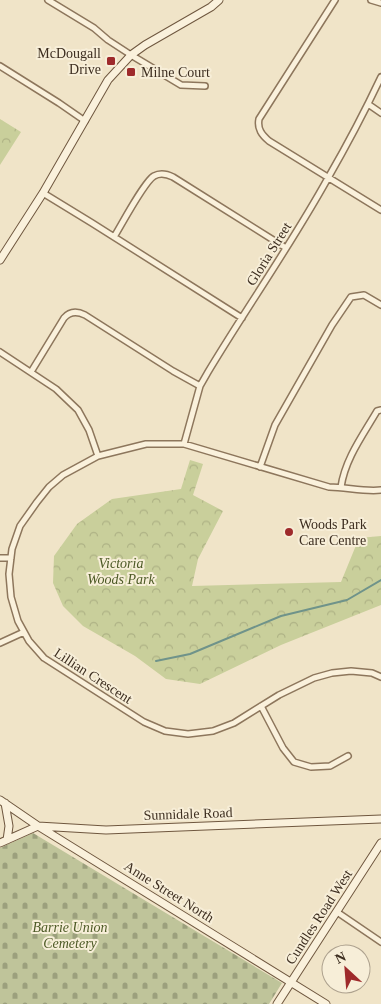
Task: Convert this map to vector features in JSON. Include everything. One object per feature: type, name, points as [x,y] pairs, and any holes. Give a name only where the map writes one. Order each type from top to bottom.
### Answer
[{"type":"street","points":[[48,0],[94,28],[131,55],[181,85],[205,86]]},
{"type":"street","points":[[0,260],[43,193],[108,80],[131,55],[155,38],[211,7],[219,0]]},
{"type":"street","points":[[335,0],[259,119],[258,124],[260,133],[269,141],[381,210]]},
{"type":"street","points":[[371,0],[381,3]]},
{"type":"street","points":[[0,66],[85,121]]},
{"type":"street","name":"Gloria Street","points":[[184,444],[200,386],[328,178],[381,77]]},
{"type":"street","points":[[368,104],[381,113]]},
{"type":"street","points":[[114,236],[150,180],[160,174],[167,174],[286,248]]},
{"type":"street","points":[[43,193],[242,318]]},
{"type":"street","points":[[260,467],[275,425],[332,325],[351,297],[364,295],[381,306]]},
{"type":"street","points":[[31,372],[64,318],[77,311],[85,314],[200,386]]},
{"type":"street","points":[[0,352],[56,390],[78,410],[89,430],[98,456]]},
{"type":"street","points":[[341,487],[351,457],[377,411],[381,410]]},
{"type":"street","name":"Lillian Crescent","points":[[381,490],[372,491],[329,487],[184,444],[146,444],[98,456],[63,475],[49,487],[20,526],[12,549],[9,574],[11,598],[18,621],[29,642],[44,658],[144,722],[165,731],[188,734],[213,731],[234,723],[279,695],[314,678],[332,673],[351,671],[372,673],[381,677]]},
{"type":"street","points":[[0,558],[11,558]]},
{"type":"street","points":[[0,643],[24,632]]},
{"type":"street","points":[[261,706],[283,748],[294,762],[311,767],[330,766],[348,756]]},
{"type":"street","points":[[2,802],[9,818],[10,826],[4,841]]},
{"type":"street","name":"Anne Street North","points":[[2,802],[326,1004]]},
{"type":"street","name":"Sunnidale Road","points":[[4,841],[38,826],[106,830],[381,819]]},
{"type":"street","name":"Cundles Road West","points":[[277,1004],[381,843]]},
{"type":"street","points":[[337,912],[381,942]]},
{"type":"green space","points":[[0,119],[21,132],[0,165]]},
{"type":"green space","name":"Victoria Woods Park","points":[[190,460],[203,464],[193,495],[223,511],[198,559],[192,586],[341,582],[359,538],[381,536],[381,605],[281,645],[200,684],[166,679],[135,656],[83,626],[63,606],[53,583],[54,556],[77,524],[112,499],[181,489]]},
{"type":"green space","name":"Barrie Union Cemetery","points":[[33,833],[282,983],[269,1004],[0,1004],[0,848]]},
{"type":"waterway","points":[[156,661],[190,654],[281,616],[347,600],[381,580]]},
{"type":"place","name":"McDougall Drive","points":[[111,61]]},
{"type":"place","name":"Milne Court","points":[[131,72]]},
{"type":"place","name":"Woods Park Care Centre","points":[[289,532]]}]
